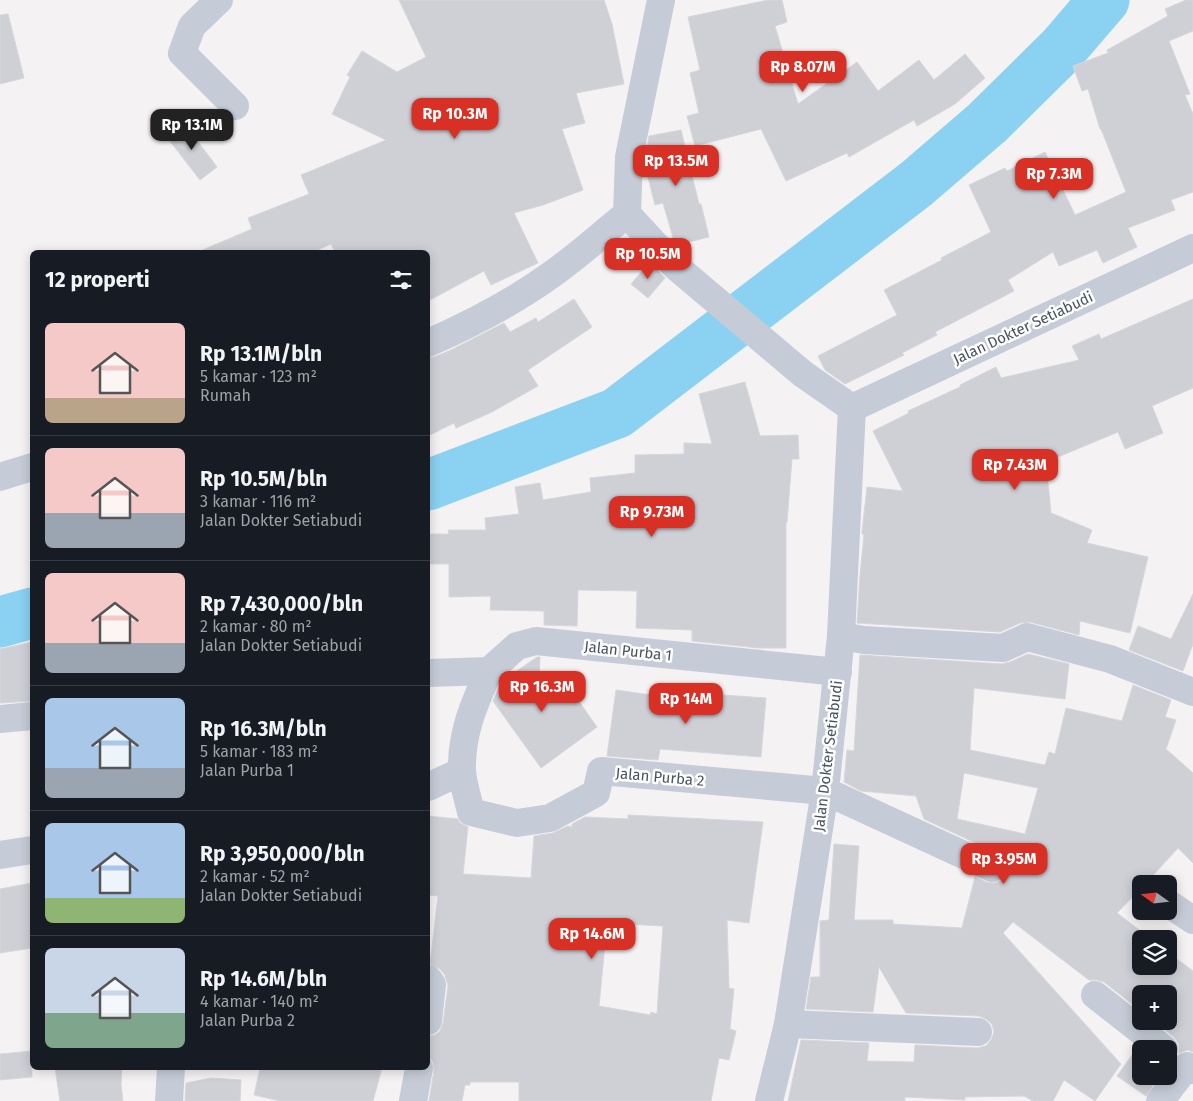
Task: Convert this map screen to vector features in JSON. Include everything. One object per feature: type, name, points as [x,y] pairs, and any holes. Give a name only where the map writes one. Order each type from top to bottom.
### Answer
[{"type":"street","points":[[219,0],[192,26],[182,53],[234,106]]},
{"type":"street","points":[[662,0],[629,157],[627,214],[674,266],[803,374],[852,408]]},
{"type":"street","points":[[430,342],[457,330],[556,272],[627,214]]},
{"type":"street","name":"Jalan Dokter Setiabudi","points":[[770,1101],[788,1024],[825,791],[841,636],[852,408],[1193,248]]},
{"type":"street","points":[[0,477],[30,468]]},
{"type":"street","points":[[841,636],[864,640],[1003,648],[1028,637],[1110,659],[1193,692]]},
{"type":"street","name":"Jalan Purba 1","points":[[489,671],[517,646],[536,641],[838,672]]},
{"type":"street","points":[[430,673],[489,671],[472,706],[465,739],[462,772],[430,786]]},
{"type":"street","points":[[0,719],[30,716]]},
{"type":"street","name":"Jalan Purba 2","points":[[462,772],[471,812],[518,823],[550,818],[596,793],[601,771],[825,791]]},
{"type":"street","points":[[825,791],[992,868]]},
{"type":"street","points":[[0,855],[30,850]]},
{"type":"street","points":[[1178,910],[1193,920]]},
{"type":"street","points":[[430,981],[432,986],[430,1004]]},
{"type":"street","points":[[1095,995],[1152,1040]]},
{"type":"street","points":[[788,1024],[978,1032]]},
{"type":"street","points":[[1160,1101],[1183,1063]]},
{"type":"street","points":[[169,1101],[171,1070]]},
{"type":"street","points":[[413,1101],[419,1070]]},
{"type":"building","points":[[399,0],[604,0],[612,24],[624,84],[576,93],[585,123],[562,129],[583,190],[543,205],[514,213],[538,263],[491,285],[484,271],[430,300],[430,250],[334,250],[331,244],[318,250],[203,250],[252,229],[248,218],[309,194],[301,175],[386,140],[332,114],[350,77],[347,75],[362,51],[397,72],[426,57]]},
{"type":"building","points":[[768,0],[782,0],[787,22],[775,26],[798,104],[857,62],[878,91],[919,60],[934,80],[965,54],[985,78],[955,104],[917,126],[914,120],[849,157],[847,153],[786,181],[761,129],[695,146],[687,116],[699,113],[690,73],[700,70],[688,17]]},
{"type":"building","points":[[1186,0],[1193,0],[1193,31],[1169,41],[1190,94],[1185,95],[1193,114],[1193,192],[1171,200],[1175,210],[1128,228],[1137,247],[1103,263],[1097,250],[1059,266],[1053,252],[1008,280],[1014,291],[935,332],[937,335],[902,353],[904,355],[845,384],[825,370],[818,356],[897,315],[884,290],[991,232],[969,185],[1005,168],[1007,171],[1045,152],[1075,215],[1126,192],[1100,129],[1088,89],[1082,91],[1073,66],[1108,53],[1107,50],[1168,16],[1165,9]]},
{"type":"building","points":[[8,14],[24,78],[0,84],[0,15]]},
{"type":"building","points":[[184,123],[217,167],[200,180],[166,136]]},
{"type":"building","points":[[681,130],[709,237],[677,245],[674,241],[663,203],[655,205],[648,177],[651,176],[647,149],[649,136]]},
{"type":"building","points":[[650,262],[665,278],[648,298],[631,284]]},
{"type":"building","points":[[574,299],[592,327],[528,370],[538,386],[492,412],[456,428],[454,423],[430,435],[430,358],[451,350],[504,323],[510,332],[536,318],[538,322]]},
{"type":"building","points":[[1193,299],[1193,388],[1152,406],[1163,433],[1125,449],[1118,432],[1046,462],[1051,513],[1092,530],[1087,543],[1148,557],[1130,633],[1080,621],[1079,635],[1030,622],[1020,623],[1000,632],[857,623],[864,535],[862,532],[867,487],[903,491],[873,431],[909,413],[908,411],[960,387],[960,385],[996,367],[1001,378],[1079,360],[1072,346],[1099,334],[1101,339]]},
{"type":"building","points":[[745,382],[760,436],[798,435],[799,459],[792,459],[786,522],[786,648],[759,648],[692,641],[692,630],[636,628],[637,591],[578,590],[577,626],[544,625],[544,611],[490,610],[491,596],[449,597],[449,564],[430,564],[430,534],[449,534],[448,530],[486,530],[485,518],[519,514],[515,487],[540,483],[543,500],[591,492],[590,478],[635,473],[635,455],[684,454],[684,443],[712,444],[699,394]]},
{"type":"building","points":[[1193,594],[1193,644],[1183,671],[1129,650],[1138,626],[1171,639]]},
{"type":"building","points":[[30,642],[30,701],[0,703],[0,649]]},
{"type":"building","points":[[1028,654],[1069,664],[1065,699],[974,688],[970,750],[1045,765],[1049,752],[1055,754],[1066,708],[1122,721],[1133,685],[1171,700],[1165,717],[1176,720],[1166,749],[1193,773],[1193,863],[1178,848],[1153,875],[1132,875],[1132,897],[1117,913],[1139,930],[1132,930],[1132,975],[1177,975],[1177,959],[1193,971],[1193,1052],[1188,1050],[1179,1053],[1177,1040],[1165,1030],[1177,1030],[1177,985],[1132,985],[1132,1004],[1104,982],[1089,980],[1013,922],[1003,933],[1121,1064],[1095,1101],[1064,1080],[1053,1101],[1033,1101],[1024,1096],[965,1097],[965,1100],[905,1097],[905,1101],[788,1101],[801,1040],[869,1043],[867,1061],[914,1062],[915,1045],[977,1048],[986,1046],[991,1040],[994,1032],[992,1024],[979,1016],[906,1013],[879,967],[873,1012],[806,1009],[811,977],[820,977],[820,921],[829,920],[834,844],[859,846],[854,920],[893,920],[893,924],[962,928],[975,877],[986,882],[994,883],[1001,881],[1006,875],[1008,867],[1005,859],[999,854],[924,819],[916,796],[861,791],[844,782],[847,750],[854,751],[860,655],[1002,664]],"holes":[[[964,773],[1038,788],[1025,834],[957,819]]]},
{"type":"building","points":[[537,657],[540,657],[539,681],[566,683],[597,727],[541,768],[493,701],[501,682]]},
{"type":"building","points":[[616,690],[679,699],[679,692],[766,698],[761,757],[660,749],[658,760],[607,756]]},
{"type":"building","points":[[628,815],[763,822],[749,923],[727,920],[729,988],[734,989],[730,1029],[736,1031],[729,1060],[719,1058],[711,1101],[519,1101],[519,1082],[470,1082],[470,1085],[465,1085],[462,1101],[429,1101],[434,1070],[433,1062],[430,1058],[430,1036],[440,1031],[443,1023],[448,986],[445,975],[440,969],[430,964],[438,896],[430,895],[430,816],[458,819],[460,823],[468,827],[463,874],[531,878],[534,836],[553,833],[568,826],[572,827],[572,824],[585,817],[628,819]],"holes":[[[607,923],[663,926],[657,1014],[651,1012],[650,1015],[599,1006]]]},
{"type":"building","points":[[30,883],[30,948],[0,953],[0,889]]},
{"type":"building","points":[[30,1051],[32,1077],[0,1080],[0,1054]]},
{"type":"building","points":[[1132,1055],[1132,1085],[1153,1085],[1146,1096],[1117,1076]]},
{"type":"building","points":[[55,1070],[122,1070],[123,1101],[60,1101]]},
{"type":"building","points":[[260,1070],[381,1070],[373,1101],[280,1101],[254,1095]]},
{"type":"building","points":[[211,1078],[241,1080],[240,1101],[185,1101],[186,1083]]},
{"type":"waterway","points":[[430,484],[617,413],[916,184],[987,123],[1062,49],[1104,0]]},
{"type":"waterway","points":[[0,622],[30,614]]}]
